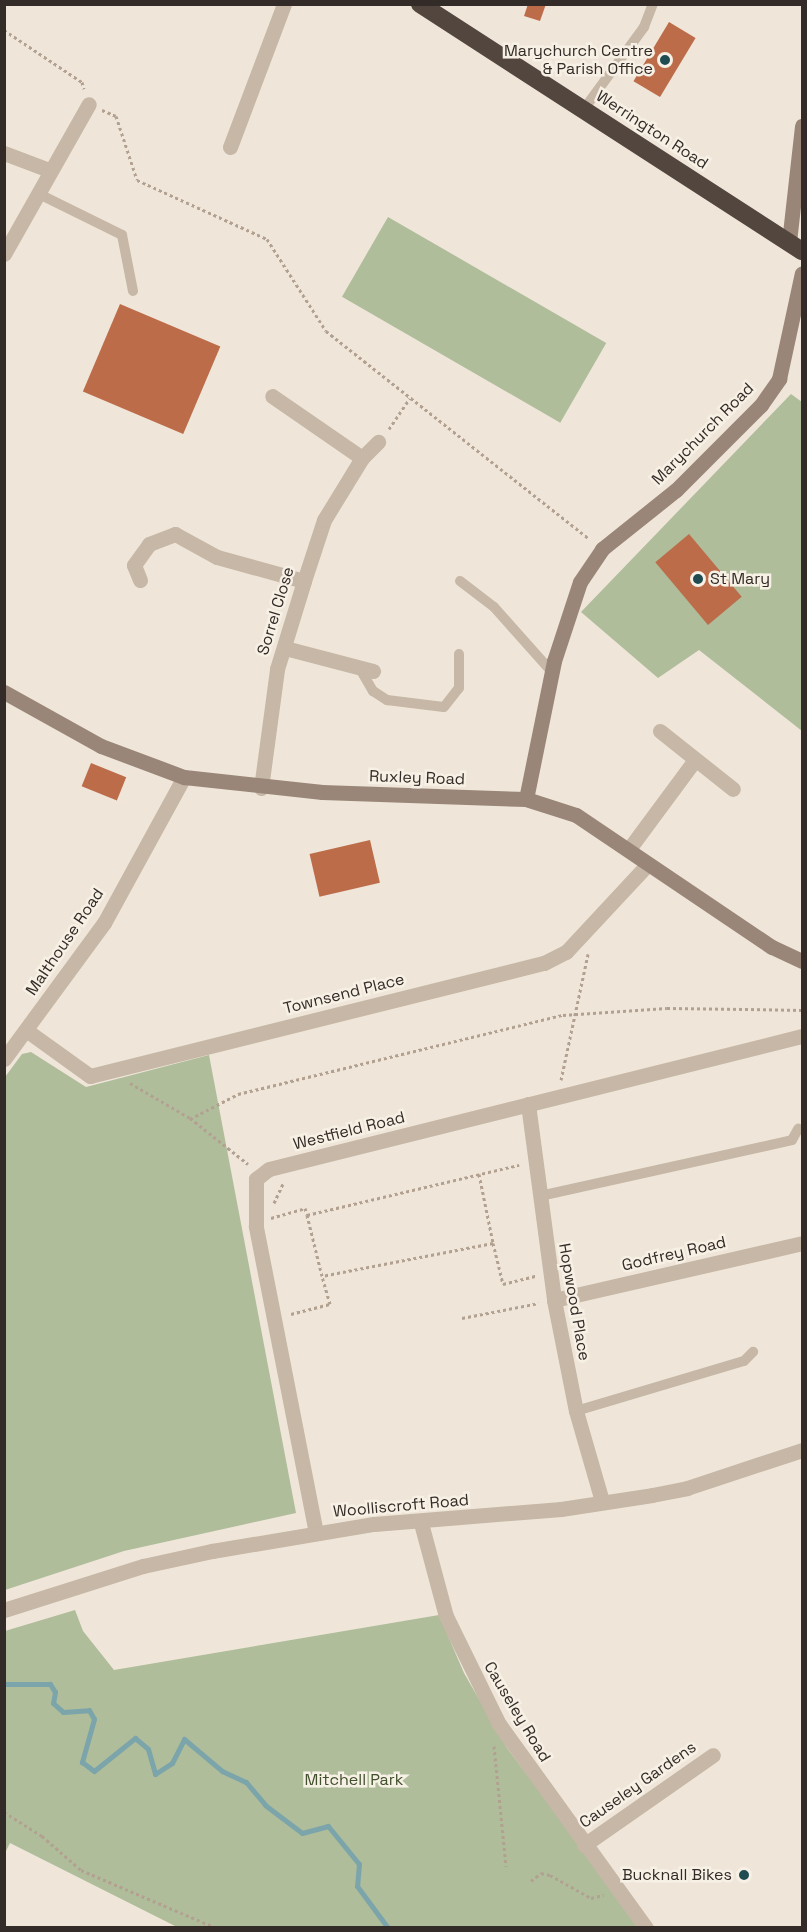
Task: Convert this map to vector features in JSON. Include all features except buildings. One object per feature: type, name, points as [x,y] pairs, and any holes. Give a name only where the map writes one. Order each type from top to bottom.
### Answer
[{"type":"highway","name":"Werrington Road","points":[[420,4],[796,247]]},
{"type":"street","points":[[230,147],[284,4]]},
{"type":"street","points":[[4,254],[49,170],[89,104]]},
{"type":"street","points":[[796,247],[802,126]]},
{"type":"street","points":[[4,153],[49,170]]},
{"type":"street","name":"Marychurch Road","points":[[526,800],[552,672],[579,582],[602,549],[676,490],[761,405],[779,379],[802,273]]},
{"type":"street","points":[[272,396],[362,458]]},
{"type":"street","name":"Sorrel Close","points":[[261,788],[270,709],[304,580],[324,520],[362,458],[378,442]]},
{"type":"street","points":[[140,580],[134,565],[149,544],[175,534],[217,557],[304,580]]},
{"type":"street","points":[[285,648],[366,669]]},
{"type":"street","name":"Ruxley Road","points":[[7,698],[101,746],[184,777],[261,788],[526,800],[576,816],[629,849],[647,865],[772,947],[802,961]]},
{"type":"street","points":[[660,731],[694,761],[733,789]]},
{"type":"street","points":[[629,849],[694,761]]},
{"type":"street","name":"Malthouse Road","points":[[4,1059],[104,923],[184,777]]},
{"type":"street","name":"Townsend Place","points":[[26,1030],[90,1076],[544,963],[566,952],[647,865]]},
{"type":"street","name":"Westfield Road","points":[[261,1175],[292,1164],[528,1104],[556,1100],[802,1036]]},
{"type":"street","name":"Hopwood Place","points":[[528,1104],[554,1300],[576,1411],[602,1501]]},
{"type":"street","points":[[261,1175],[253,1202],[316,1533]]},
{"type":"street","name":"Godfrey Road","points":[[554,1300],[802,1243]]},
{"type":"street","name":"Woolliscroft Road","points":[[4,1610],[143,1566],[316,1533],[602,1501],[687,1488],[801,1455]]},
{"type":"street","name":"Causeley Road","points":[[421,1522],[446,1616],[499,1724],[645,1928]]},
{"type":"street","name":"Causeley Gardens","points":[[584,1845],[713,1755]]},
{"type":"lane","points":[[584,109],[644,27],[653,4]]},
{"type":"lane","points":[[37,193],[122,235],[133,291]]},
{"type":"lane","points":[[460,581],[494,607],[552,672]]},
{"type":"lane","points":[[366,669],[372,691],[387,700],[444,708],[459,688],[459,654]]},
{"type":"lane","points":[[540,1196],[792,1140],[798,1129]]},
{"type":"lane","points":[[576,1411],[744,1361],[753,1352]]},
{"type":"path","points":[[4,30],[82,82],[89,104],[116,116],[137,180],[267,239],[326,331],[602,549]]},
{"type":"path","points":[[378,442],[410,398]]},
{"type":"path","points":[[556,1100],[588,952]]},
{"type":"path","points":[[190,1119],[238,1094],[575,1015],[667,1008],[802,1010]]},
{"type":"path","points":[[109,1071],[190,1119],[261,1175]]},
{"type":"path","points":[[307,1215],[527,1163]]},
{"type":"path","points":[[274,1318],[330,1305],[305,1208],[269,1219],[292,1164]]},
{"type":"path","points":[[479,1174],[503,1284],[543,1274]]},
{"type":"path","points":[[322,1276],[493,1243]]},
{"type":"path","points":[[462,1318],[554,1300]]},
{"type":"path","points":[[499,1724],[493,1748],[506,1866]]},
{"type":"path","points":[[4,1812],[42,1836],[81,1870],[216,1928]]},
{"type":"path","points":[[531,1881],[541,1873],[550,1875],[591,1898],[615,1887]]},
{"type":"green space","points":[[388,217],[606,343],[560,423],[342,297]]},
{"type":"green space","points":[[791,394],[802,402],[802,731],[699,650],[658,678],[581,612]]},
{"type":"green space","points":[[31,1052],[86,1087],[209,1055],[296,1513],[124,1551],[5,1590],[5,1077],[22,1054]]},
{"type":"green space","name":"Mitchell Park","points":[[75,1610],[83,1631],[114,1670],[439,1615],[464,1673],[507,1748],[641,1927],[177,1927],[10,1843],[5,1853],[5,1631]]},
{"type":"waterway","points":[[4,1684],[50,1684],[55,1692],[53,1703],[63,1712],[89,1710],[94,1719],[82,1762],[94,1771],[135,1738],[148,1749],[155,1774],[172,1763],[184,1739],[222,1771],[246,1782],[265,1805],[302,1833],[328,1826],[359,1864],[357,1886],[388,1928]]},
{"type":"place","name":"Marychurch Centre & Parish Office","points":[[665,60]]},
{"type":"place","name":"St Mary","points":[[698,579]]},
{"type":"place","name":"Bucknall Bikes","points":[[744,1875]]}]
